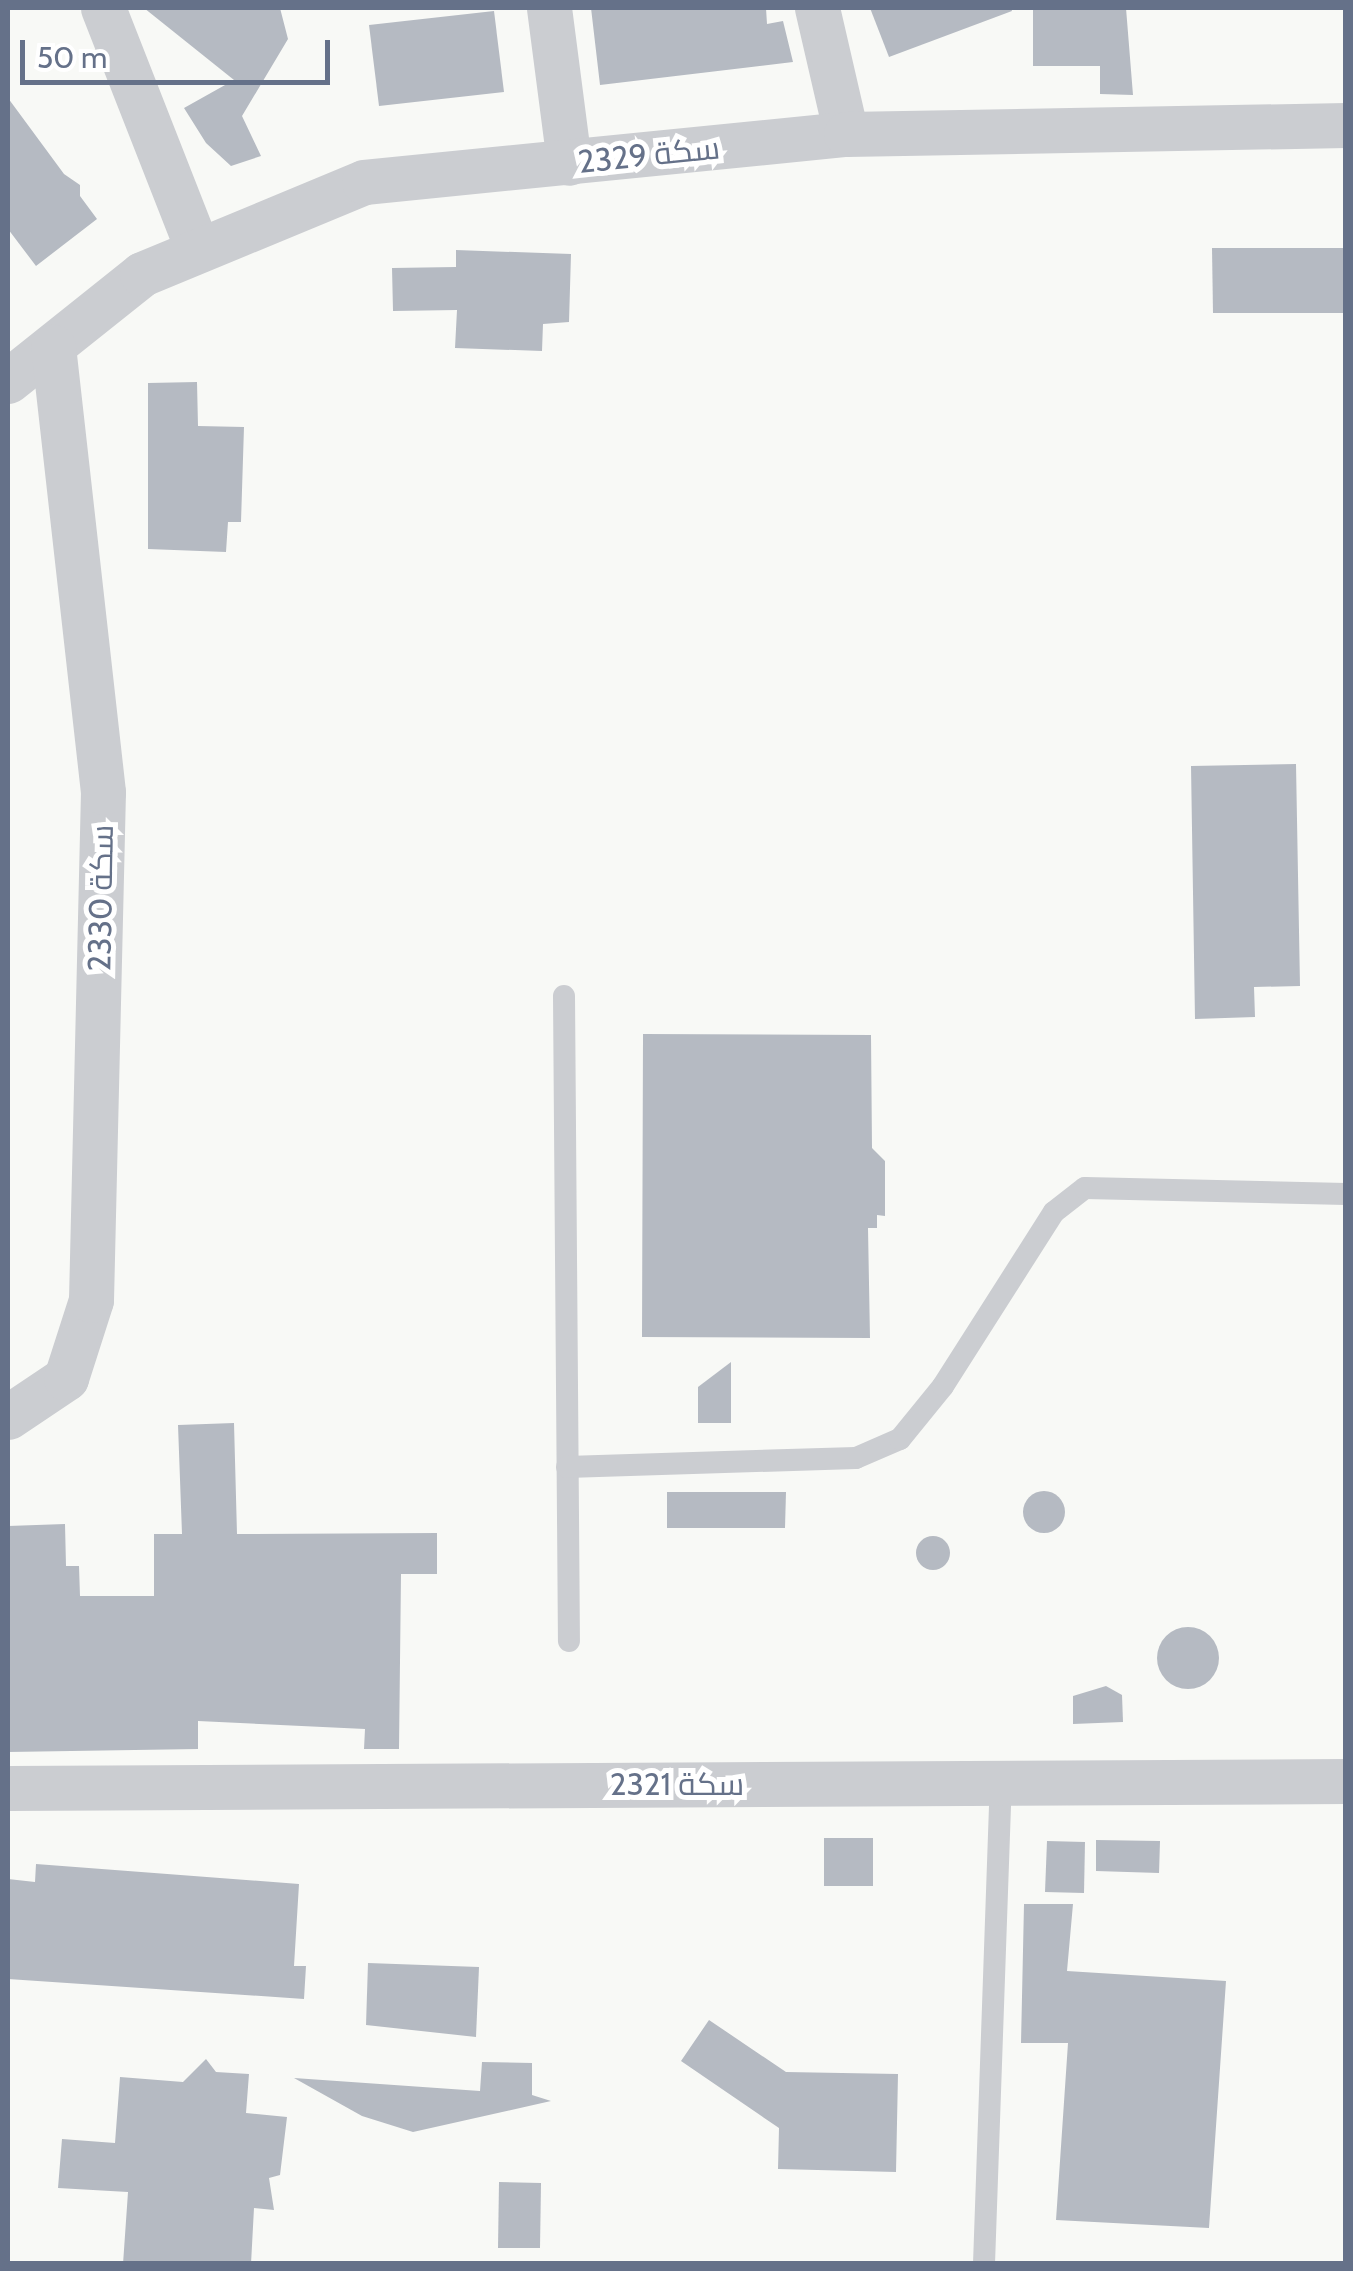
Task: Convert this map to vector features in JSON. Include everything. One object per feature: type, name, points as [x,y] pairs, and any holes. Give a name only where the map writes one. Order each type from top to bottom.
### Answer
[{"type":"street","points":[[103,8],[198,250]]},
{"type":"street","points":[[549,8],[569,163]]},
{"type":"street","points":[[817,8],[846,134]]},
{"type":"street","name":"سكة 2329","points":[[8,380],[142,274],[364,182],[846,134],[1346,124]]},
{"type":"street","name":"سكة 2330","points":[[8,1418],[66,1378],[92,1300],[103,792],[52,347]]},
{"type":"street","name":"سكة 2321","points":[[8,1788],[1346,1781]]},
{"type":"lane","points":[[564,996],[569,1641]]},
{"type":"lane","points":[[568,1467],[856,1458],[900,1440],[943,1386],[1054,1212],[1085,1188],[1346,1194]]},
{"type":"lane","points":[[984,2264],[1001,1782]]},
{"type":"building","points":[[144,8],[280,8],[288,39],[242,116],[261,156],[231,166],[206,143],[184,108],[234,80]]},
{"type":"building","points":[[591,8],[766,8],[767,24],[783,21],[793,62],[600,85]]},
{"type":"building","points":[[870,8],[1011,8],[1012,11],[889,57]]},
{"type":"building","points":[[1033,8],[1126,8],[1133,95],[1100,94],[1100,66],[1033,66]]},
{"type":"building","points":[[494,11],[504,92],[379,106],[369,25]]},
{"type":"building","points":[[8,98],[64,174],[80,185],[80,196],[97,219],[36,266],[8,229]]},
{"type":"building","points":[[1212,248],[1346,248],[1346,313],[1213,313]]},
{"type":"building","points":[[456,250],[571,254],[569,322],[543,324],[542,351],[455,348],[457,310],[393,311],[392,268],[456,267]]},
{"type":"building","points":[[197,382],[198,426],[244,427],[241,522],[228,522],[226,552],[148,549],[148,383]]},
{"type":"building","points":[[1296,764],[1300,986],[1254,987],[1255,1017],[1195,1019],[1191,766]]},
{"type":"building","points":[[643,1034],[871,1035],[872,1148],[885,1161],[885,1216],[877,1215],[877,1228],[868,1228],[870,1338],[642,1337]]},
{"type":"building","points":[[731,1362],[731,1423],[698,1423],[698,1387]]},
{"type":"building","points":[[234,1423],[237,1534],[437,1533],[437,1574],[401,1574],[399,1749],[364,1749],[365,1729],[198,1721],[198,1749],[8,1752],[8,1526],[65,1524],[66,1566],[79,1566],[80,1596],[154,1596],[154,1534],[182,1534],[178,1425]]},
{"type":"building","points":[[1044,1491],[1059,1497],[1065,1512],[1059,1527],[1044,1533],[1029,1527],[1023,1512],[1029,1497]]},
{"type":"building","points":[[667,1492],[786,1492],[785,1528],[667,1528]]},
{"type":"building","points":[[933,1536],[945,1541],[950,1553],[945,1565],[933,1570],[921,1565],[916,1553],[921,1541]]},
{"type":"building","points":[[1188,1627],[1210,1636],[1219,1658],[1210,1680],[1188,1689],[1166,1680],[1157,1658],[1166,1636]]},
{"type":"building","points":[[1106,1686],[1122,1695],[1123,1722],[1073,1724],[1073,1696]]},
{"type":"building","points":[[824,1838],[873,1838],[873,1886],[824,1886]]},
{"type":"building","points":[[1096,1840],[1160,1841],[1159,1873],[1096,1871]]},
{"type":"building","points":[[1047,1841],[1085,1842],[1084,1893],[1045,1892]]},
{"type":"building","points":[[36,1864],[299,1884],[294,1966],[306,1966],[304,1999],[8,1979],[8,1879],[35,1882]]},
{"type":"building","points":[[1024,1904],[1073,1904],[1067,1971],[1226,1981],[1209,2228],[1056,2220],[1068,2043],[1021,2043]]},
{"type":"building","points":[[368,1963],[479,1967],[476,2037],[366,2025]]},
{"type":"building","points":[[709,2020],[786,2072],[898,2074],[896,2172],[778,2169],[779,2128],[681,2061]]},
{"type":"building","points":[[206,2059],[216,2072],[249,2074],[246,2113],[287,2117],[280,2175],[269,2178],[274,2210],[254,2208],[251,2264],[123,2264],[128,2192],[58,2188],[62,2139],[115,2143],[120,2077],[183,2082]]},
{"type":"building","points":[[482,2062],[532,2063],[532,2095],[551,2101],[413,2132],[362,2116],[294,2078],[480,2091]]},
{"type":"building","points":[[499,2182],[541,2183],[540,2248],[498,2248]]}]
